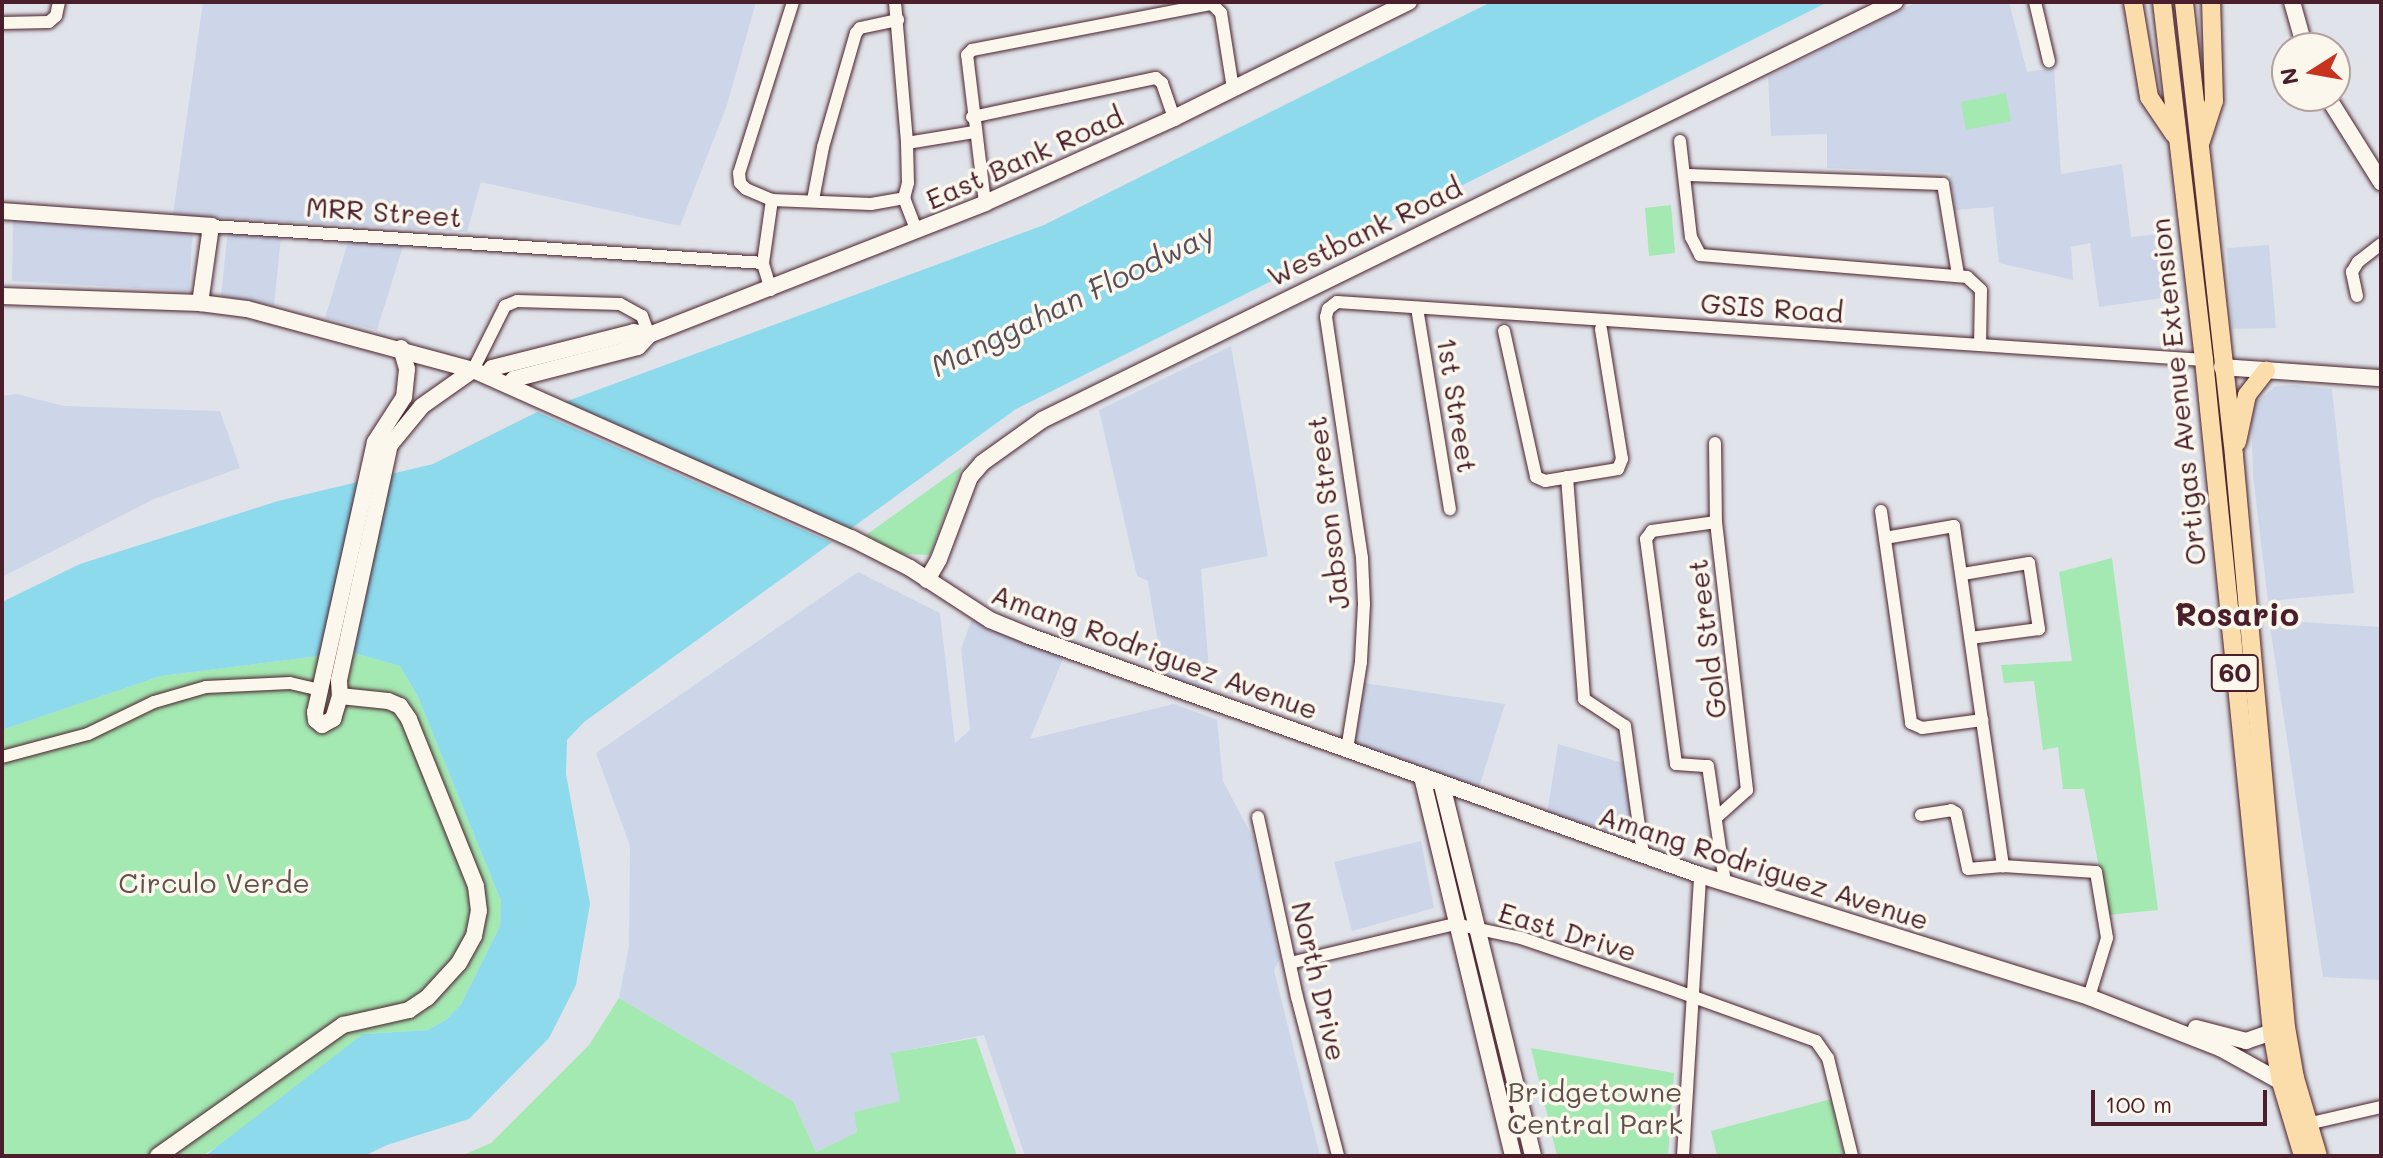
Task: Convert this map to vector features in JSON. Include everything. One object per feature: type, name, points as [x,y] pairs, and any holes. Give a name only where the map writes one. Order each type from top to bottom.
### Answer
[{"type":"main road","name":"East Bank Road","points":[[509,384],[514,379],[638,347],[649,335],[917,232],[1174,118],[1409,2]]},
{"type":"main road","name":"Westbank Road","points":[[927,580],[939,559],[970,477],[982,463],[1018,436],[1064,408],[1895,2]]},
{"type":"main road","points":[[2133,2],[2149,97],[2178,140]]},
{"type":"main road","name":"Ortigas Avenue Extension","points":[[2162,2],[2204,360],[2272,1032],[2281,1082],[2303,1156]]},
{"type":"main road","name":"Ortigas Avenue Extension","points":[[2184,2],[2234,456],[2286,1027],[2307,1124],[2318,1156]]},
{"type":"main road","points":[[2198,147],[2214,101],[2211,2]]},
{"type":"main road","points":[[2292,2],[2300,32]]},
{"type":"main road","points":[[2337,112],[2381,182]]},
{"type":"main road","name":"MRR Street","points":[[2,211],[211,226]]},
{"type":"main road","points":[[200,303],[211,226]]},
{"type":"main road","name":"Amang Rodriguez Avenue","points":[[2,296],[200,303],[266,312],[479,372],[851,538],[927,580],[967,608],[1029,636],[1700,875],[2089,997],[2220,1048],[2281,1082]]},
{"type":"main road","name":"East Bank Road","points":[[383,443],[422,406],[479,372],[634,332],[649,335]]},
{"type":"main road","points":[[401,348],[407,369],[407,393]]},
{"type":"main road","points":[[158,1156],[343,1025],[409,1010],[427,998],[459,963],[474,936],[479,911],[476,886],[409,719],[400,706],[330,685],[383,443],[422,354]]},
{"type":"main road","points":[[2222,367],[2381,378]]},
{"type":"main road","points":[[2234,456],[2247,395],[2266,371]]},
{"type":"main road","points":[[407,393],[418,393],[422,406]]},
{"type":"main road","points":[[1422,777],[1513,1156]]},
{"type":"main road","points":[[1442,785],[1533,1156]]},
{"type":"main road","name":"Amang Rodriguez Avenue","points":[[2163,1025],[2246,1041],[2272,1032]]},
{"type":"street","points":[[2,23],[49,22],[56,16],[59,2]]},
{"type":"street","points":[[793,2],[739,173],[740,183],[746,189],[772,200],[871,204],[904,198]]},
{"type":"street","points":[[895,2],[907,143],[908,183],[904,198],[917,232]]},
{"type":"street","points":[[2035,2],[2049,61]]},
{"type":"street","points":[[985,203],[972,117],[967,55],[972,50],[1212,4],[1221,13],[1233,89]]},
{"type":"street","points":[[813,200],[823,147],[856,33],[860,28],[898,20]]},
{"type":"street","points":[[972,117],[1156,78],[1162,83],[1174,118]]},
{"type":"street","points":[[907,143],[974,132]]},
{"type":"street","points":[[1680,141],[1687,175],[1691,237],[1700,255],[1958,275],[1975,281],[1981,290],[1980,345]]},
{"type":"street","points":[[1687,175],[1943,184],[1958,275]]},
{"type":"street","points":[[771,290],[763,263],[772,200]]},
{"type":"street","name":"MRR Street","points":[[211,226],[763,263]]},
{"type":"street","points":[[2357,296],[2352,272],[2358,262],[2381,244]]},
{"type":"street","points":[[1326,279],[1337,302]]},
{"type":"street","points":[[479,372],[505,306],[517,301],[620,304],[642,316],[649,335]]},
{"type":"street","name":"GSIS Road","points":[[1337,302],[2204,360]]},
{"type":"street","name":"Jabson Street","points":[[1337,302],[1328,309],[1326,317],[1362,558],[1364,604],[1361,662],[1347,749]]},
{"type":"street","name":"1st Street","points":[[1417,308],[1450,509]]},
{"type":"street","points":[[1504,331],[1536,477],[1545,481],[1618,469],[1622,459],[1601,329]]},
{"type":"street","name":"Gold Street","points":[[1715,443],[1716,522],[1747,790],[1718,816]]},
{"type":"street","points":[[1567,477],[1584,699],[1625,726],[1643,854]]},
{"type":"street","points":[[1881,511],[1911,723],[1922,728],[1982,720]]},
{"type":"street","points":[[1716,522],[1652,531],[1646,539],[1676,764],[1708,766],[1718,816],[1725,883]]},
{"type":"street","points":[[1885,538],[1954,526],[2003,866]]},
{"type":"street","points":[[1963,574],[2029,563],[2039,629],[1971,638]]},
{"type":"street","points":[[2,757],[88,734],[154,702],[206,687],[290,683],[330,685]]},
{"type":"street","points":[[1921,815],[1951,810],[1956,813],[1968,869],[2003,866],[2096,872],[2107,938],[2089,997]]},
{"type":"street","name":"North Drive","points":[[1258,817],[1338,1156]]},
{"type":"street","points":[[1683,1156],[1700,875]]},
{"type":"street","name":"East Drive","points":[[1290,963],[1455,924],[1521,938],[1693,997],[1816,1041],[1823,1049],[1852,1156]]},
{"type":"street","points":[[2307,1124],[2381,1107]]},
{"type":"shaded area","points":[[203,2],[756,2],[727,105],[680,226],[481,182],[467,232],[173,215]]},
{"type":"shaded area","points":[[1917,2],[2009,2],[2027,72],[2054,68],[2061,174],[2122,164],[2131,237],[2168,233],[2177,296],[2099,307],[2090,243],[2071,247],[2073,280],[1999,263],[1993,207],[1955,210],[1950,173],[1827,168],[1827,134],[1771,136],[1768,77]]},
{"type":"shaded area","points":[[13,220],[193,226],[189,291],[12,281]]},
{"type":"shaded area","points":[[228,229],[281,237],[274,306],[221,296]]},
{"type":"shaded area","points":[[349,239],[404,243],[377,330],[325,318]]},
{"type":"shaded area","points":[[2269,245],[2276,328],[2232,329],[2227,248]]},
{"type":"shaded area","points":[[1231,346],[1268,556],[1201,569],[1211,697],[1163,674],[1148,581],[1137,576],[1099,410]]},
{"type":"shaded area","points":[[2276,386],[2332,389],[2354,593],[2268,601],[2253,476],[2251,418],[2255,403]]},
{"type":"shaded area","points":[[17,394],[64,406],[220,411],[240,468],[154,499],[2,577],[2,396]]},
{"type":"shaded area","points":[[858,572],[940,613],[955,743],[970,730],[961,649],[972,619],[1065,654],[1030,739],[1174,704],[1217,720],[1223,781],[1253,838],[1280,958],[1274,970],[1320,1156],[1025,1156],[984,1035],[892,1053],[901,1101],[855,1112],[857,1132],[816,1152],[793,1101],[619,998],[629,946],[630,846],[596,753]]},
{"type":"shaded area","points":[[2269,620],[2381,627],[2381,980],[2323,977]]},
{"type":"shaded area","points":[[1364,683],[1505,704],[1479,788],[1352,743]]},
{"type":"shaded area","points":[[1558,744],[1623,763],[1636,840],[1547,814]]},
{"type":"shaded area","points":[[1421,841],[1434,908],[1352,931],[1334,862]]},
{"type":"green space","points":[[2006,93],[2011,121],[1966,130],[1961,102]]},
{"type":"green space","points":[[1671,205],[1675,253],[1649,256],[1645,208]]},
{"type":"green space","points":[[962,466],[930,555],[901,554],[866,535]]},
{"type":"green space","points":[[2112,558],[2158,910],[2108,915],[2084,789],[2063,789],[2058,747],[2043,750],[2034,681],[2004,683],[2001,665],[2072,661],[2059,572]]},
{"type":"green space","name":"Circulo Verde","points":[[350,652],[400,666],[418,697],[501,901],[500,926],[461,1004],[447,1019],[428,1030],[363,1034],[236,1135],[202,1156],[2,1156],[2,730],[161,676]]},
{"type":"green space","points":[[619,998],[793,1101],[816,1152],[857,1132],[854,1112],[900,1101],[891,1053],[976,1038],[1017,1156],[461,1156],[491,1143],[589,1045]]},
{"type":"green space","name":"Bridgetowne Central Park","points":[[1531,1048],[1674,1073],[1668,1156],[1557,1156]]},
{"type":"green space","points":[[1831,1099],[1844,1156],[1717,1156],[1711,1131]]},
{"type":"water","name":"Manggahan Floodway","points":[[1491,2],[1828,2],[1016,409],[584,722],[567,740],[566,774],[590,904],[576,985],[549,1038],[469,1119],[387,1145],[364,1156],[205,1156],[363,1034],[428,1030],[447,1019],[461,1004],[500,926],[501,901],[418,697],[400,666],[350,652],[161,676],[2,730],[2,602],[80,564],[278,501],[433,464],[535,413],[1044,225]]},
{"type":"pier","points":[[561,400],[856,531],[837,545],[533,410]]},
{"type":"district","name":"Rosario","points":[[2237,613]]}]
